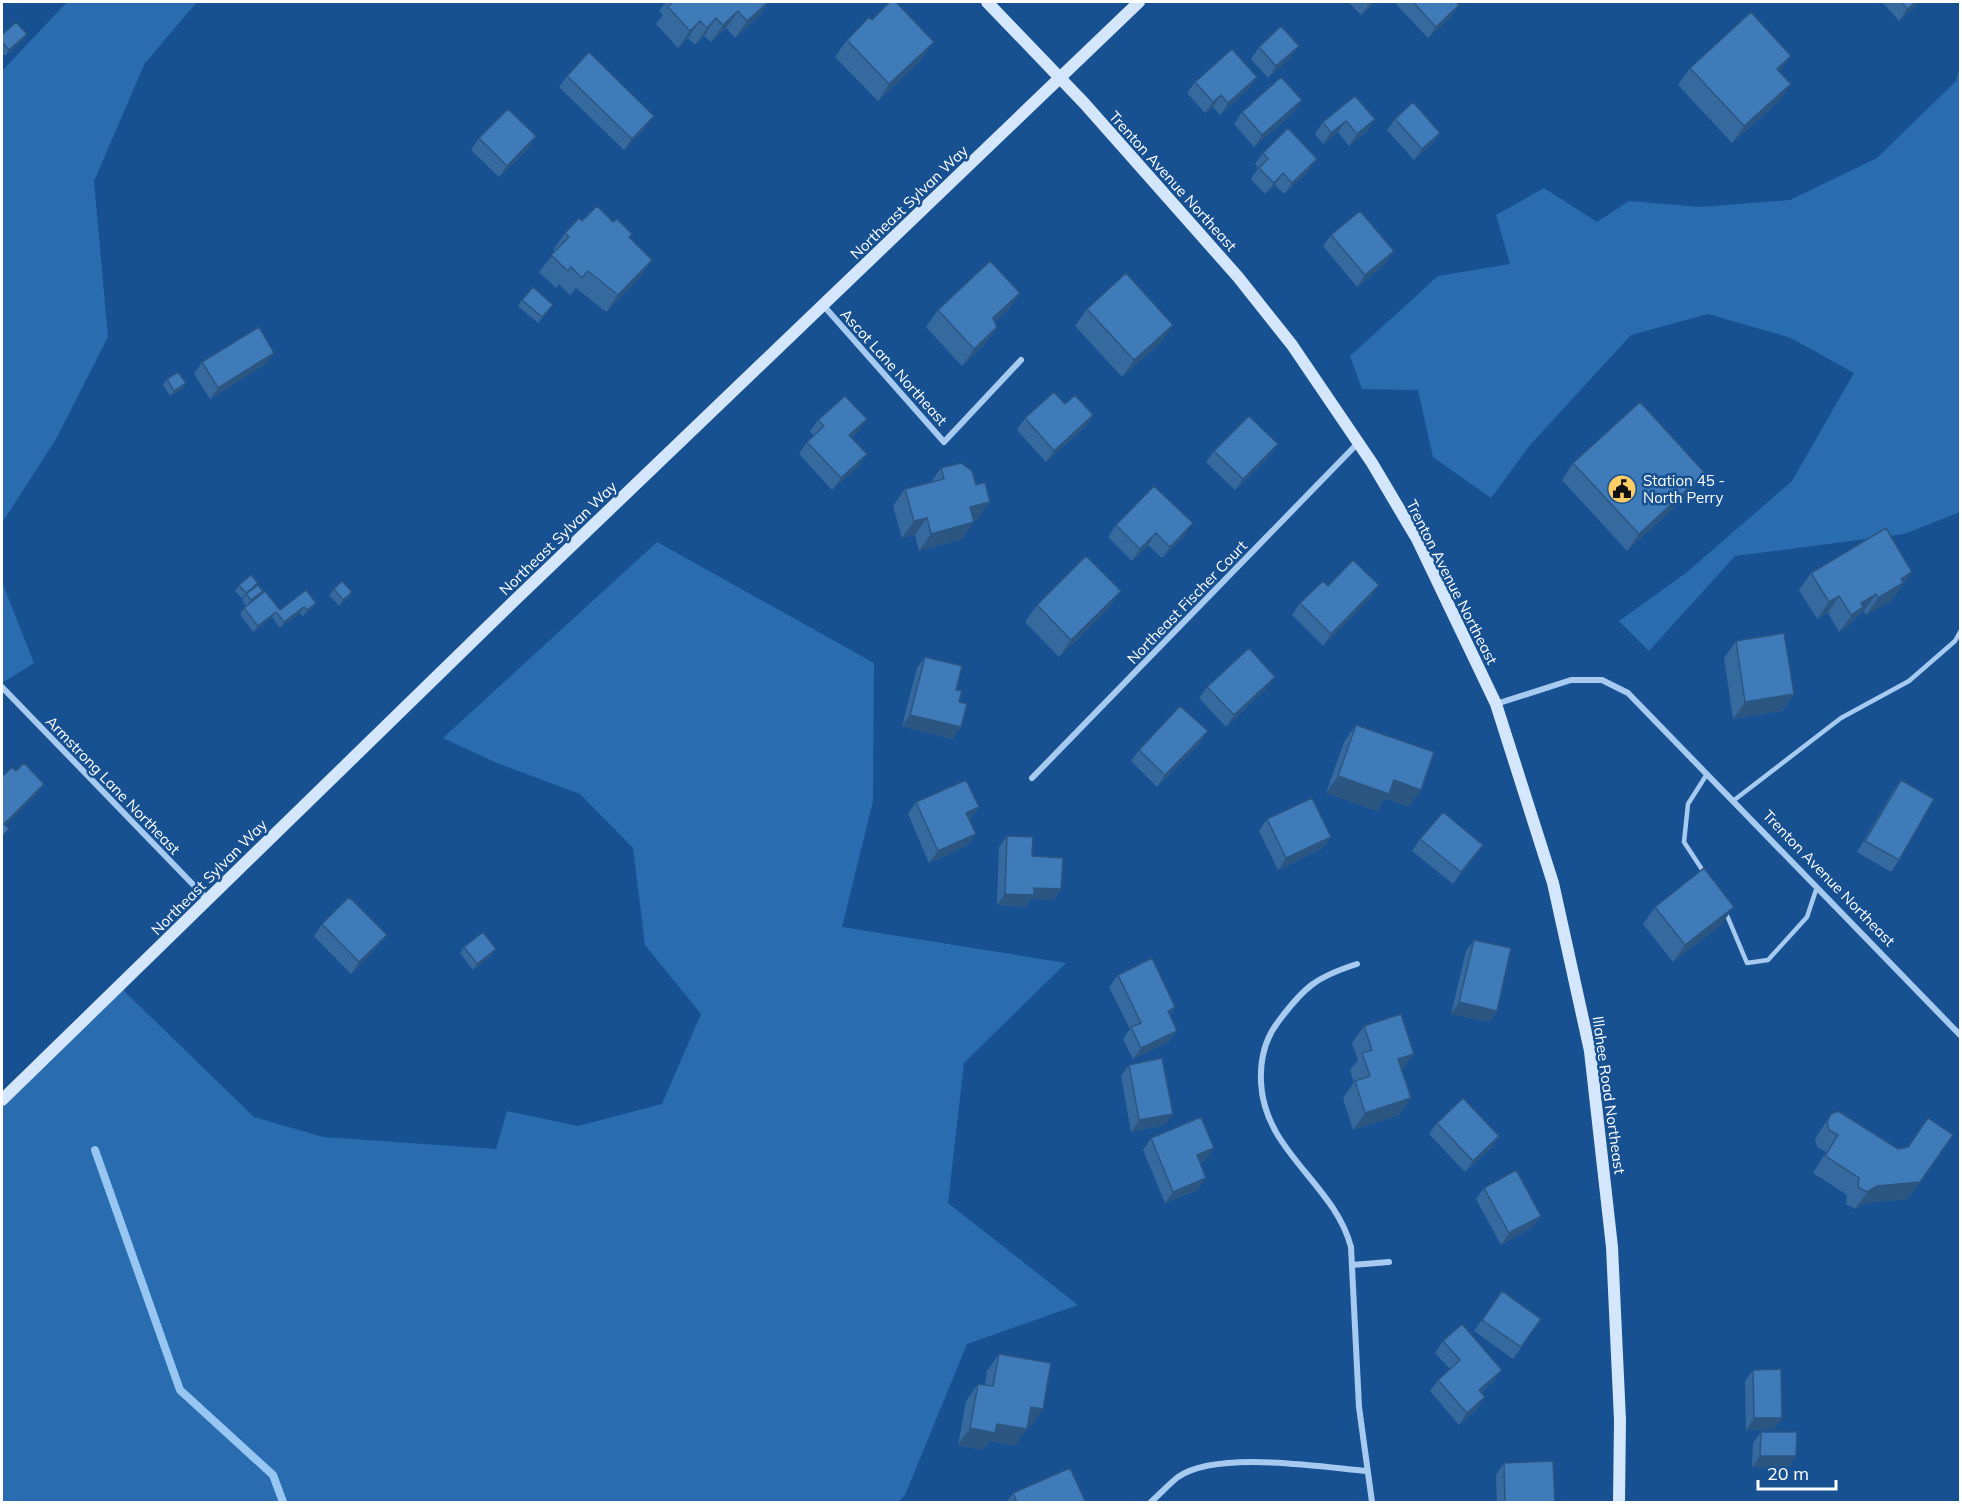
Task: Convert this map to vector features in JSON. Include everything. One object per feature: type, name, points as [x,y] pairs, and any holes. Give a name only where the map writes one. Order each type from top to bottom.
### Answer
[{"type":"main road","name":"Trenton Avenue Northeast","points":[[987,2],[1059,78],[1253,295],[1304,360],[1417,539],[1496,704]]},
{"type":"main road","name":"Northeast Sylvan Way","points":[[2,1100],[120,987],[207,899],[1139,2]]},
{"type":"main road","name":"Illahee Road Northeast","points":[[1496,704],[1553,883],[1590,1051],[1612,1247],[1620,1420],[1619,1503]]},
{"type":"street","name":"Ascot Lane Northeast","points":[[823,305],[944,442],[1021,360]]},
{"type":"street","name":"Northeast Fischer Court","points":[[1032,778],[1358,443]]},
{"type":"street","name":"Trenton Avenue Northeast","points":[[1496,704],[1571,680],[1602,680],[1628,693],[1960,1035]]},
{"type":"street","name":"Armstrong Lane Northeast","points":[[2,687],[207,899]]},
{"type":"street","points":[[1357,964],[1324,974],[1294,1001],[1270,1033],[1260,1066],[1262,1101],[1275,1135],[1327,1200],[1347,1230],[1352,1264],[1359,1407],[1372,1503]]},
{"type":"street","points":[[1352,1264],[1389,1263]]},
{"type":"street","points":[[1151,1503],[1180,1476],[1213,1465],[1274,1463],[1367,1471]]},
{"type":"lane","points":[[1733,801],[1841,718],[1909,681],[1955,641],[1960,632]]},
{"type":"lane","points":[[1707,774],[1688,804],[1684,843],[1708,879]]},
{"type":"lane","points":[[1724,907],[1747,963],[1768,960],[1807,917],[1817,887]]},
{"type":"shaded area","points":[[67,2],[197,2],[145,63],[94,181],[108,337],[56,439],[2,523],[2,71]]},
{"type":"shaded area","points":[[1960,66],[1960,512],[1904,534],[1735,556],[1649,651],[1619,621],[1686,573],[1792,481],[1854,373],[1791,338],[1708,314],[1631,335],[1530,445],[1491,498],[1433,457],[1418,390],[1362,389],[1350,356],[1438,276],[1510,264],[1496,215],[1544,188],[1597,222],[1629,201],[1700,207],[1790,200],[1877,158],[1956,81]]},
{"type":"shaded area","points":[[657,542],[874,663],[873,801],[842,927],[1066,963],[964,1063],[948,1203],[1078,1305],[967,1344],[905,1495],[898,1502],[2,1502],[2,1101],[120,987],[254,1117],[323,1137],[496,1149],[507,1111],[578,1126],[662,1104],[701,1014],[645,945],[633,848],[580,794],[499,764],[443,738]]},
{"type":"shaded area","points":[[2,582],[34,663],[2,683]]},
{"type":"building","points":[[673,2],[768,2],[747,21],[738,11],[723,25],[716,18],[707,28],[700,21],[690,31],[668,7]]},
{"type":"building","points":[[890,2],[896,2],[934,42],[889,84],[847,40],[869,17],[872,20]]},
{"type":"building","points":[[1413,2],[1456,2],[1459,5],[1436,27]]},
{"type":"building","points":[[1901,2],[1916,2],[1907,9]]},
{"type":"building","points":[[1751,12],[1791,56],[1777,69],[1791,84],[1744,126],[1690,68]]},
{"type":"building","points":[[16,22],[27,34],[9,50],[2,42],[2,35]]},
{"type":"building","points":[[1281,26],[1299,46],[1276,66],[1259,47]]},
{"type":"building","points":[[1232,49],[1257,77],[1228,103],[1221,95],[1213,102],[1195,82]]},
{"type":"building","points":[[589,52],[654,116],[632,139],[567,76]]},
{"type":"building","points":[[1281,77],[1302,100],[1262,135],[1242,112]]},
{"type":"building","points":[[1355,96],[1375,119],[1357,134],[1346,121],[1331,133],[1323,122]]},
{"type":"building","points":[[1413,102],[1440,133],[1422,149],[1395,119]]},
{"type":"building","points":[[508,109],[536,136],[507,166],[479,138]]},
{"type":"building","points":[[1288,128],[1317,159],[1292,183],[1283,173],[1274,183],[1259,168],[1268,159],[1263,153]]},
{"type":"building","points":[[597,206],[613,222],[617,219],[632,234],[629,237],[652,260],[618,295],[588,271],[582,278],[571,267],[568,271],[551,255],[569,237],[565,233],[579,218],[582,221]]},
{"type":"building","points":[[1360,211],[1394,251],[1365,275],[1331,235]]},
{"type":"building","points":[[990,261],[1020,293],[993,318],[997,327],[974,349],[938,310]]},
{"type":"building","points":[[1126,273],[1173,325],[1134,360],[1087,309]]},
{"type":"building","points":[[533,287],[553,305],[542,317],[522,300]]},
{"type":"building","points":[[259,327],[274,353],[218,388],[202,362]]},
{"type":"building","points":[[178,372],[186,383],[174,391],[167,379]]},
{"type":"building","points":[[1054,392],[1065,404],[1075,395],[1093,415],[1054,451],[1025,418]]},
{"type":"building","points":[[845,396],[867,419],[849,435],[867,454],[841,478],[807,442],[824,426],[818,420]]},
{"type":"building","points":[[1640,402],[1705,473],[1639,534],[1573,463]]},
{"type":"building","points":[[1249,416],[1278,444],[1243,479],[1214,451]]},
{"type":"building","points":[[961,463],[972,471],[976,485],[985,482],[990,502],[970,507],[974,522],[931,534],[927,518],[914,521],[905,489],[944,479],[941,468]]},
{"type":"building","points":[[1154,486],[1193,523],[1170,547],[1156,533],[1140,549],[1116,525]]},
{"type":"building","points":[[1886,528],[1912,572],[1901,579],[1903,583],[1878,598],[1876,594],[1861,603],[1863,607],[1851,615],[1839,596],[1829,602],[1811,573]]},
{"type":"building","points":[[1086,556],[1121,591],[1071,640],[1037,605]]},
{"type":"building","points":[[1353,560],[1379,585],[1331,634],[1300,603],[1323,581],[1328,586]]},
{"type":"building","points":[[251,575],[258,583],[246,593],[239,585]]},
{"type":"building","points":[[342,581],[352,592],[343,600],[334,589]]},
{"type":"building","points":[[258,585],[263,591],[251,600],[246,594]]},
{"type":"building","points":[[306,590],[316,603],[307,610],[304,607],[284,622],[276,612],[258,626],[244,608],[265,591],[280,610]]},
{"type":"building","points":[[1784,633],[1794,694],[1745,702],[1736,641]]},
{"type":"building","points":[[1249,648],[1275,677],[1234,715],[1207,687]]},
{"type":"building","points":[[925,657],[962,666],[956,690],[962,691],[959,702],[967,704],[961,727],[910,715]]},
{"type":"building","points":[[1180,706],[1208,731],[1165,775],[1139,750]]},
{"type":"building","points":[[1356,725],[1434,752],[1421,790],[1394,780],[1389,794],[1338,776]]},
{"type":"building","points":[[24,763],[44,784],[4,824],[9,829],[2,836],[2,777],[12,767],[16,771]]},
{"type":"building","points":[[966,780],[979,807],[966,813],[976,834],[938,851],[916,802]]},
{"type":"building","points":[[1901,780],[1934,799],[1899,860],[1865,841]]},
{"type":"building","points":[[1312,798],[1331,837],[1286,858],[1267,819]]},
{"type":"building","points":[[1443,812],[1483,845],[1461,872],[1420,839]]},
{"type":"building","points":[[1007,836],[1033,837],[1032,856],[1063,858],[1061,889],[1034,888],[1034,895],[1005,894]]},
{"type":"building","points":[[1704,868],[1734,907],[1685,945],[1655,907]]},
{"type":"building","points":[[349,897],[387,935],[359,962],[322,924]]},
{"type":"building","points":[[483,932],[496,949],[477,964],[464,947]]},
{"type":"building","points":[[1474,940],[1511,948],[1497,1011],[1459,1002]]},
{"type":"building","points":[[1152,958],[1175,1007],[1168,1011],[1177,1031],[1141,1048],[1131,1027],[1141,1023],[1118,975]]},
{"type":"building","points":[[1401,1014],[1414,1054],[1398,1059],[1411,1098],[1365,1113],[1355,1081],[1370,1076],[1362,1053],[1372,1050],[1364,1026]]},
{"type":"building","points":[[1162,1058],[1173,1114],[1139,1120],[1129,1065]]},
{"type":"building","points":[[1463,1098],[1499,1136],[1473,1161],[1437,1123]]},
{"type":"building","points":[[1838,1111],[1898,1149],[1908,1147],[1928,1118],[1953,1135],[1920,1182],[1877,1186],[1867,1192],[1858,1187],[1859,1178],[1825,1156],[1838,1135],[1829,1130],[1827,1122],[1831,1114]]},
{"type":"building","points":[[1201,1117],[1214,1148],[1197,1155],[1206,1178],[1173,1192],[1151,1138]]},
{"type":"building","points":[[1516,1170],[1541,1216],[1509,1233],[1484,1188]]},
{"type":"building","points":[[1502,1291],[1541,1319],[1521,1347],[1482,1320]]},
{"type":"building","points":[[1462,1324],[1502,1370],[1479,1390],[1485,1397],[1467,1413],[1438,1380],[1460,1360],[1443,1341]]},
{"type":"building","points":[[999,1354],[1051,1363],[1043,1409],[1031,1407],[1027,1429],[997,1424],[995,1433],[970,1428],[978,1384],[993,1386]]},
{"type":"building","points":[[1781,1369],[1782,1418],[1754,1418],[1753,1370]]},
{"type":"building","points":[[1761,1432],[1797,1432],[1796,1456],[1760,1456]]},
{"type":"building","points":[[1553,1461],[1555,1503],[1505,1503],[1504,1463]]},
{"type":"building","points":[[1070,1468],[1086,1503],[1017,1503],[1013,1493]]},
{"type":"waterway","points":[[95,1150],[180,1390],[273,1475],[283,1502]]},
{"type":"place","name":"Station 45 - North Perry","points":[[1622,489]]}]
